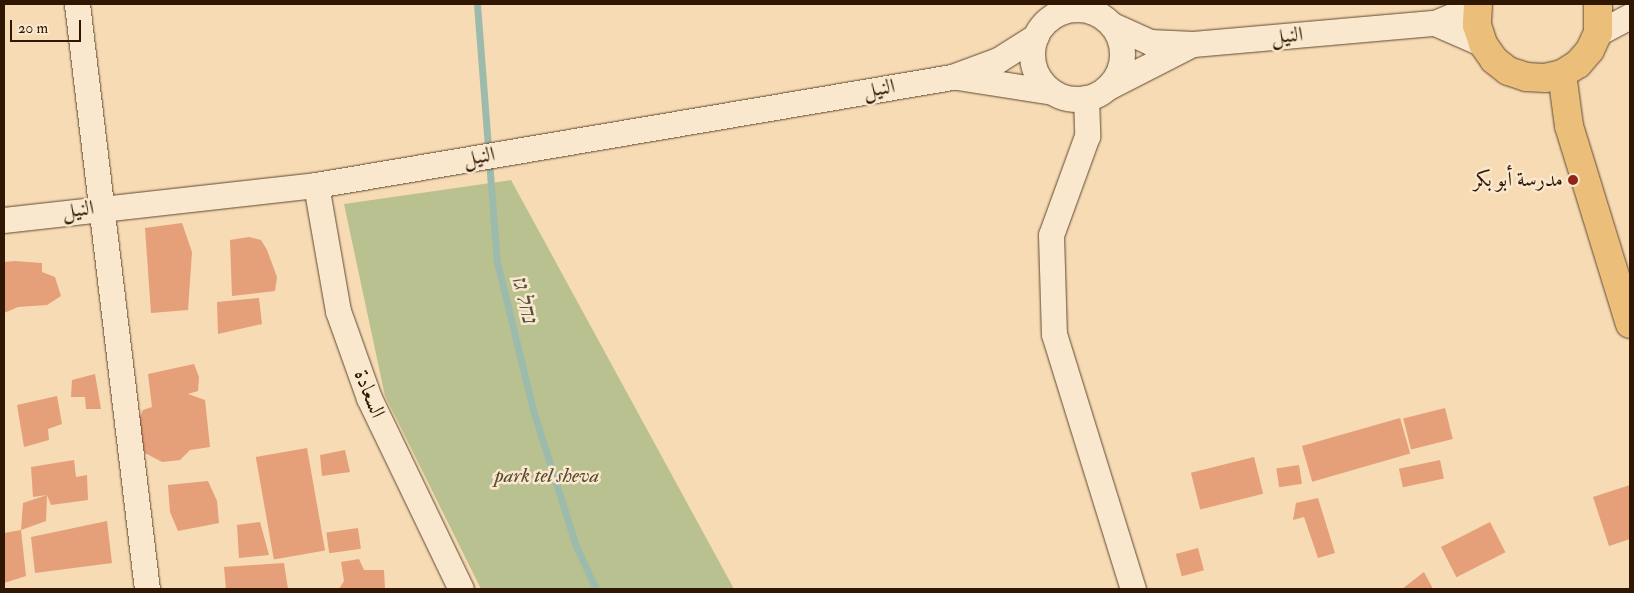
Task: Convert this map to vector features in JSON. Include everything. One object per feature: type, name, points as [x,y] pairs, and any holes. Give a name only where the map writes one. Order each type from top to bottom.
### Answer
[{"type":"main road","points":[[1478,5],[1477,25],[1482,44],[1494,60],[1508,71],[1526,77],[1544,78],[1562,74],[1578,64],[1590,50],[1598,33],[1598,4]]},
{"type":"main road","points":[[1562,74],[1569,126],[1630,324]]},
{"type":"main road","points":[[1526,77],[1569,126]]},
{"type":"street","points":[[77,4],[147,589]]},
{"type":"street","name":"النيل","points":[[1104,15],[1150,42],[1193,44],[1436,23],[1478,5]]},
{"type":"street","points":[[1053,92],[1042,81],[1034,67],[1032,52],[1036,36],[1044,24],[1060,9],[1087,10],[1104,15],[1119,37],[1122,58],[1115,78],[1096,93],[1087,136],[1052,235],[1054,334],[1133,589]]},
{"type":"street","points":[[1598,33],[1630,16]]},
{"type":"street","name":"النيل","points":[[1436,23],[1482,44]]},
{"type":"street","points":[[952,77],[998,60],[1036,36]]},
{"type":"street","points":[[952,77],[1053,92],[1066,98],[1096,93],[1193,44]]},
{"type":"street","name":"النيل","points":[[4,220],[101,207],[316,185],[952,77]]},
{"type":"street","name":"السعادة","points":[[316,185],[338,311],[350,346],[369,398],[461,589]]},
{"type":"green space","name":"park tel sheva","points":[[511,180],[734,589],[481,589],[385,396],[344,204]]},
{"type":"building","points":[[182,223],[192,252],[188,310],[151,313],[145,228]]},
{"type":"building","points":[[249,237],[261,240],[267,250],[277,277],[275,291],[232,296],[230,240]]},
{"type":"building","points":[[4,262],[42,263],[42,272],[55,277],[61,296],[47,305],[18,307],[4,313]]},
{"type":"building","points":[[259,298],[262,324],[218,334],[217,302]]},
{"type":"building","points":[[194,364],[199,377],[198,391],[188,394],[205,400],[210,447],[190,450],[180,460],[162,462],[145,453],[140,438],[139,419],[143,410],[152,407],[148,374]]},
{"type":"building","points":[[95,374],[101,409],[86,409],[85,397],[71,397],[72,380]]},
{"type":"building","points":[[57,396],[62,424],[48,429],[49,440],[24,447],[17,405]]},
{"type":"building","points":[[1445,408],[1453,439],[1411,449],[1403,418]]},
{"type":"building","points":[[1400,418],[1410,454],[1312,482],[1302,446]]},
{"type":"building","points":[[307,448],[325,550],[274,559],[256,457]]},
{"type":"building","points":[[345,450],[350,472],[322,476],[320,455]]},
{"type":"building","points":[[1254,457],[1263,494],[1200,510],[1191,473]]},
{"type":"building","points":[[74,460],[76,477],[87,475],[88,500],[51,505],[47,495],[33,497],[31,467]]},
{"type":"building","points":[[1440,460],[1444,479],[1403,487],[1399,469]]},
{"type":"building","points":[[1299,465],[1302,484],[1279,487],[1276,469]]},
{"type":"building","points":[[208,481],[217,501],[219,523],[178,531],[170,512],[168,485]]},
{"type":"building","points":[[1630,485],[1630,539],[1609,546],[1593,497]]},
{"type":"building","points":[[47,495],[46,521],[21,530],[23,503]]},
{"type":"building","points":[[1318,498],[1335,553],[1318,558],[1304,517],[1293,520],[1296,503]]},
{"type":"building","points":[[107,521],[112,563],[35,573],[31,537]]},
{"type":"building","points":[[260,522],[269,555],[239,558],[237,525]]},
{"type":"building","points":[[1490,522],[1505,552],[1456,577],[1441,547]]},
{"type":"building","points":[[358,528],[361,549],[329,553],[326,532]]},
{"type":"building","points":[[21,530],[26,576],[4,583],[4,533]]},
{"type":"building","points":[[1198,548],[1204,570],[1182,576],[1176,554]]},
{"type":"building","points":[[359,559],[364,570],[384,570],[385,589],[339,589],[344,581],[341,562]]},
{"type":"building","points":[[284,563],[288,589],[226,589],[224,567]]},
{"type":"building","points":[[1424,572],[1433,589],[1402,589]]},
{"type":"waterway","name":"נחל גז","points":[[477,4],[497,262],[533,410],[576,546],[596,589]]},
{"type":"place","name":"مدرسة أبو بكر","points":[[1573,180]]}]
